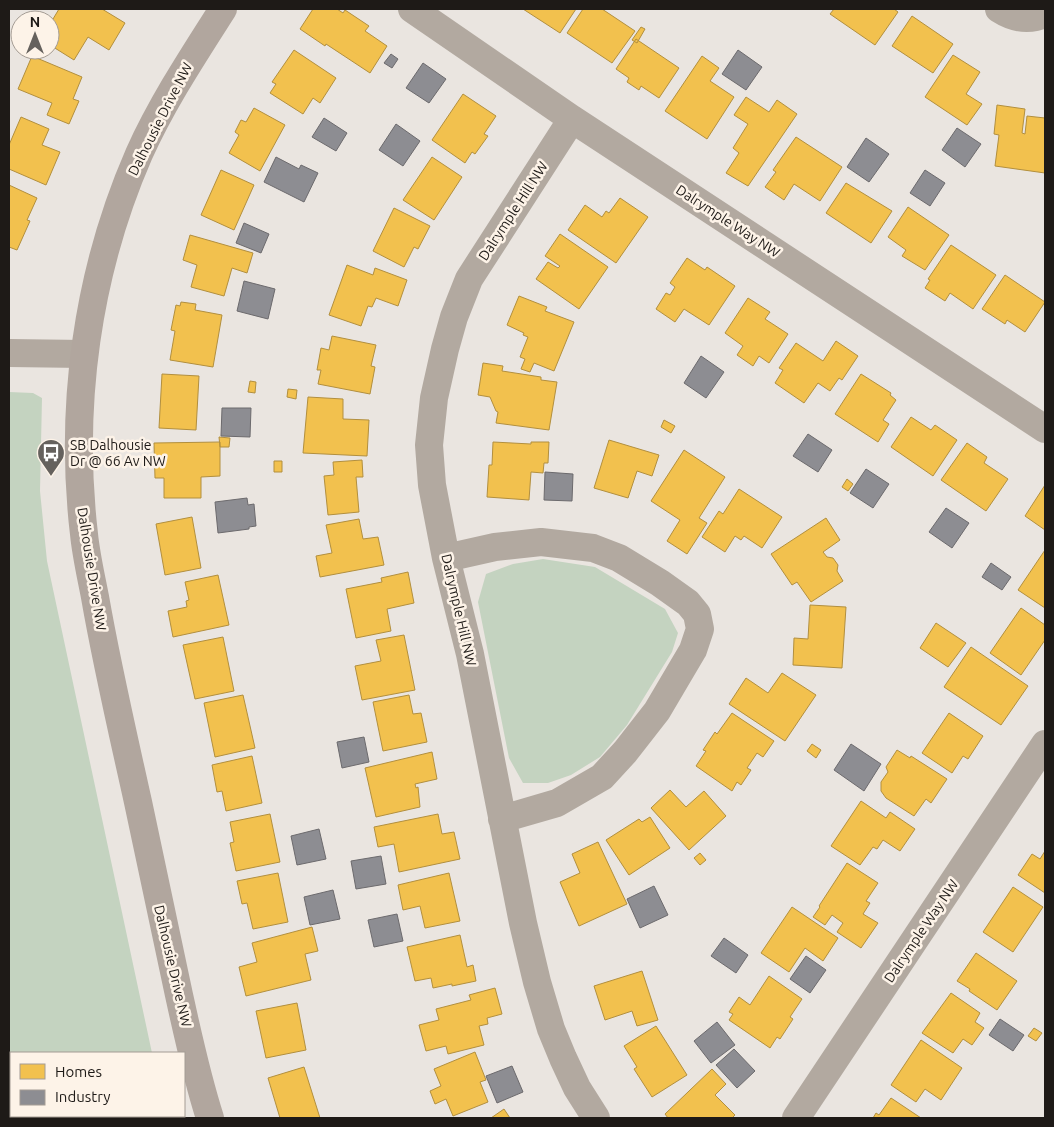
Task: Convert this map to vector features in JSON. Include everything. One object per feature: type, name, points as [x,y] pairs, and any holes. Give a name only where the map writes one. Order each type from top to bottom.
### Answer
[{"type":"street","name":"Dalhousie Drive NW","points":[[210,1118],[164,926],[101,630],[84,536],[79,470],[79,424],[84,354],[105,248],[140,153],[179,77],[223,9]]},
{"type":"street","name":"Dalrymple Way NW","points":[[412,9],[572,119],[1045,429]]},
{"type":"street","points":[[999,9],[1012,16],[1022,18],[1033,18],[1045,14]]},
{"type":"street","name":"Dalrymple Hill NW","points":[[572,119],[469,279],[449,333],[434,398],[429,445],[432,485],[446,558],[470,654],[523,923],[551,1029],[578,1088],[596,1118]]},
{"type":"street","points":[[9,353],[84,354]]},
{"type":"street","points":[[446,558],[495,547],[541,542],[593,548],[620,558],[660,583],[688,603],[697,614],[700,629],[693,650],[657,711],[625,752],[602,777],[557,803],[502,819]]},
{"type":"street","name":"Dalrymple Way NW","points":[[796,1118],[1045,744]]},
{"type":"green space","points":[[9,392],[33,393],[42,398],[40,491],[47,561],[152,1052],[10,1052],[9,1090]]},
{"type":"green space","points":[[543,559],[595,567],[665,609],[678,633],[672,652],[627,725],[600,757],[571,775],[548,783],[523,783],[509,758],[478,602],[486,574],[513,564]]},
{"type":"building: Homes","points":[[102,9],[125,23],[109,50],[88,37],[74,60],[60,51],[60,10],[58,10]]},
{"type":"building: Homes","points":[[313,9],[337,9],[343,13],[345,10],[369,26],[365,31],[387,46],[370,73],[300,29]]},
{"type":"building: Homes","points":[[523,9],[576,9],[560,33]]},
{"type":"building: Homes","points":[[583,9],[602,9],[635,31],[612,63],[567,33]]},
{"type":"building: Homes","points":[[834,9],[894,9],[898,12],[875,45],[830,14]]},
{"type":"building: Homes","points":[[912,16],[953,44],[933,73],[892,46]]},
{"type":"building: Homes","points":[[641,27],[645,29],[637,43],[632,40]]},
{"type":"building: Homes","points":[[636,39],[679,68],[659,98],[641,86],[639,90],[627,82],[629,78],[616,69]]},
{"type":"building: Homes","points":[[294,50],[336,78],[320,103],[313,98],[303,114],[270,93],[276,84],[272,82]]},
{"type":"building: Homes","points":[[953,55],[980,72],[966,94],[982,104],[967,125],[925,97]]},
{"type":"building: Homes","points":[[702,56],[719,68],[710,81],[734,97],[707,139],[665,111]]},
{"type":"building: Homes","points":[[30,60],[42,60],[82,77],[73,99],[79,101],[69,124],[47,115],[52,103],[18,89]]},
{"type":"building: Homes","points":[[463,94],[496,116],[484,134],[488,136],[475,154],[472,152],[465,163],[432,140]]},
{"type":"building: Homes","points":[[746,97],[769,112],[777,100],[797,114],[748,186],[726,173],[739,153],[733,148],[748,124],[734,115]]},
{"type":"building: Homes","points":[[997,105],[1025,109],[1022,133],[1025,134],[1027,116],[1045,118],[1045,173],[995,166],[999,135],[994,134]]},
{"type":"building: Homes","points":[[254,108],[285,125],[260,171],[229,153],[239,135],[235,132],[241,120],[246,122]]},
{"type":"building: Homes","points":[[21,117],[49,129],[42,145],[60,152],[46,185],[9,169],[9,145]]},
{"type":"building: Homes","points":[[796,137],[842,167],[820,201],[794,184],[784,200],[765,187],[776,172],[773,170]]},
{"type":"building: Homes","points":[[432,157],[462,177],[434,220],[403,200]]},
{"type":"building: Homes","points":[[221,170],[254,185],[234,230],[201,215]]},
{"type":"building: Homes","points":[[846,183],[892,211],[871,243],[826,213]]},
{"type":"building: Homes","points":[[9,185],[37,198],[27,220],[30,221],[17,250],[9,247]]},
{"type":"building: Homes","points":[[620,198],[648,217],[616,263],[568,230],[585,205],[602,217],[606,211],[609,213]]},
{"type":"building: Homes","points":[[908,207],[949,235],[925,270],[902,256],[906,250],[888,237]]},
{"type":"building: Homes","points":[[394,208],[430,226],[418,249],[414,247],[404,267],[373,251]]},
{"type":"building: Homes","points":[[560,234],[608,267],[579,309],[536,279],[548,262],[558,268],[560,266],[545,256]]},
{"type":"building: Homes","points":[[190,235],[253,253],[247,273],[232,268],[224,296],[191,287],[197,265],[183,260]]},
{"type":"building: Homes","points":[[951,245],[996,275],[973,309],[950,293],[945,301],[925,288],[930,280],[928,279]]},
{"type":"building: Homes","points":[[687,258],[705,270],[707,267],[735,286],[709,325],[684,309],[675,322],[656,309],[666,293],[670,295],[675,287],[670,283]]},
{"type":"building: Homes","points":[[347,265],[373,275],[375,268],[407,280],[398,306],[376,298],[372,307],[368,306],[361,326],[329,315]]},
{"type":"building: Homes","points":[[1005,275],[1045,302],[1025,332],[1007,320],[1005,324],[982,309]]},
{"type":"building: Homes","points":[[519,296],[547,307],[545,311],[574,322],[554,371],[534,363],[530,372],[521,369],[525,359],[520,357],[528,337],[507,325]]},
{"type":"building: Homes","points":[[748,298],[770,312],[765,319],[788,334],[769,363],[759,356],[753,366],[737,355],[743,346],[725,333]]},
{"type":"building: Homes","points":[[181,302],[196,304],[195,310],[222,315],[213,367],[170,360],[175,331],[171,330],[176,305],[180,306]]},
{"type":"building: Homes","points":[[332,336],[376,345],[371,366],[375,367],[370,394],[318,384],[321,370],[317,370],[321,348],[329,350]]},
{"type":"building: Homes","points":[[836,341],[858,356],[842,380],[839,378],[830,391],[818,383],[804,403],[775,383],[783,370],[779,368],[796,343],[823,361]]},
{"type":"building: Homes","points":[[483,363],[503,366],[502,371],[541,377],[541,380],[557,382],[549,430],[496,423],[498,412],[490,397],[478,395]]},
{"type":"building: Homes","points":[[162,374],[199,376],[196,430],[159,428]]},
{"type":"building: Homes","points":[[861,374],[891,393],[890,395],[896,400],[883,420],[889,424],[878,442],[835,414]]},
{"type":"building: Homes","points":[[250,381],[256,382],[255,393],[248,392]]},
{"type":"building: Homes","points":[[288,389],[297,390],[296,399],[287,397]]},
{"type":"building: Homes","points":[[308,397],[343,399],[343,419],[369,420],[367,456],[303,453]]},
{"type":"building: Homes","points":[[911,417],[931,430],[935,425],[957,440],[933,476],[891,447]]},
{"type":"building: Homes","points":[[664,420],[675,426],[671,433],[661,427]]},
{"type":"building: Homes","points":[[219,437],[230,438],[229,447],[220,447]]},
{"type":"building: Homes","points":[[609,440],[659,455],[652,476],[637,471],[628,498],[594,488]]},
{"type":"building: Homes","points":[[220,442],[220,476],[201,477],[201,498],[164,498],[164,478],[155,478],[154,443]]},
{"type":"building: Homes","points":[[493,442],[531,444],[531,442],[549,442],[548,463],[544,463],[543,473],[531,472],[529,500],[487,497],[489,465],[492,465]]},
{"type":"building: Homes","points":[[967,443],[987,457],[984,463],[1008,479],[986,511],[941,480]]},
{"type":"building: Homes","points":[[684,450],[725,477],[699,518],[707,523],[687,554],[667,541],[680,520],[651,501]]},
{"type":"building: Homes","points":[[362,460],[363,477],[356,477],[359,512],[328,515],[324,476],[334,475],[333,462]]},
{"type":"building: Homes","points":[[274,461],[282,461],[282,472],[274,472]]},
{"type":"building: Homes","points":[[847,479],[853,484],[848,491],[842,487]]},
{"type":"building: Homes","points":[[1045,485],[1045,530],[1025,516]]},
{"type":"building: Homes","points":[[739,489],[782,517],[762,548],[744,536],[741,540],[735,536],[725,552],[702,537],[719,511],[723,514]]},
{"type":"building: Homes","points":[[192,517],[201,568],[165,575],[156,524]]},
{"type":"building: Homes","points":[[826,518],[840,540],[823,552],[827,557],[833,558],[838,565],[837,571],[843,581],[811,602],[797,582],[792,585],[771,554]]},
{"type":"building: Homes","points":[[359,519],[363,539],[378,537],[384,565],[320,577],[316,556],[332,553],[326,525]]},
{"type":"building: Homes","points":[[1045,550],[1045,608],[1018,590]]},
{"type":"building: Homes","points":[[408,572],[414,603],[387,609],[391,631],[356,638],[346,589],[382,582],[381,578]]},
{"type":"building: Homes","points":[[218,575],[229,625],[173,637],[168,611],[187,607],[186,601],[189,600],[185,582]]},
{"type":"building: Homes","points":[[810,605],[846,607],[842,668],[793,665],[794,638],[808,639]]},
{"type":"building: Homes","points":[[1021,608],[1045,625],[1045,640],[1021,675],[990,653]]},
{"type":"building: Homes","points":[[936,623],[966,643],[948,667],[920,648]]},
{"type":"building: Homes","points":[[404,635],[415,690],[362,700],[355,666],[381,661],[376,640]]},
{"type":"building: Homes","points":[[223,637],[234,691],[195,699],[183,645]]},
{"type":"building: Homes","points":[[971,647],[1028,686],[1001,725],[944,687]]},
{"type":"building: Homes","points":[[782,673],[816,695],[785,741],[729,704],[746,678],[768,693]]},
{"type":"building: Homes","points":[[243,695],[255,748],[215,757],[204,703]]},
{"type":"building: Homes","points":[[409,695],[413,714],[421,713],[427,742],[383,751],[373,702]]},
{"type":"building: Homes","points":[[732,713],[774,741],[763,757],[757,753],[747,768],[751,770],[741,785],[737,782],[732,791],[696,766],[706,751],[703,750],[715,732],[717,734]]},
{"type":"building: Homes","points":[[949,713],[983,736],[968,759],[963,756],[952,773],[922,753]]},
{"type":"building: Homes","points":[[812,744],[821,750],[816,758],[807,751]]},
{"type":"building: Homes","points":[[897,750],[910,758],[911,756],[947,779],[931,803],[926,799],[914,816],[886,798],[881,791],[881,782],[888,772],[886,767]]},
{"type":"building: Homes","points":[[432,752],[437,779],[415,784],[416,788],[418,787],[420,807],[376,817],[365,768]]},
{"type":"building: Homes","points":[[252,756],[262,803],[226,811],[222,791],[217,792],[212,765]]},
{"type":"building: Homes","points":[[670,790],[686,807],[704,791],[726,816],[689,850],[651,808]]},
{"type":"building: Homes","points":[[861,801],[886,818],[890,812],[915,829],[900,851],[883,840],[877,849],[873,847],[860,865],[831,846]]},
{"type":"building: Homes","points":[[270,814],[280,862],[236,871],[230,843],[234,842],[230,822]]},
{"type":"building: Homes","points":[[438,814],[442,834],[454,832],[460,859],[399,872],[394,844],[378,847],[374,827]]},
{"type":"building: Homes","points":[[650,817],[670,848],[629,875],[606,840],[639,819],[642,822]]},
{"type":"building: Homes","points":[[598,842],[627,904],[579,926],[560,882],[580,873],[572,854]]},
{"type":"building: Homes","points":[[1045,851],[1045,893],[1018,875],[1032,854],[1040,859]]},
{"type":"building: Homes","points":[[700,853],[706,860],[700,865],[694,858]]},
{"type":"building: Homes","points":[[847,863],[878,883],[866,901],[870,903],[863,914],[878,923],[861,948],[837,932],[843,923],[832,915],[825,925],[813,917]]},
{"type":"building: Homes","points":[[278,873],[288,922],[253,929],[247,903],[242,904],[237,881]]},
{"type":"building: Homes","points":[[449,873],[460,921],[425,928],[420,906],[403,910],[398,885]]},
{"type":"building: Homes","points":[[1013,887],[1043,907],[1013,952],[983,932]]},
{"type":"building: Homes","points":[[792,907],[838,938],[823,961],[805,948],[789,972],[761,953]]},
{"type":"building: Homes","points":[[312,927],[318,951],[305,954],[311,980],[246,996],[239,967],[257,962],[252,943]]},
{"type":"building: Homes","points":[[460,935],[467,967],[473,965],[476,981],[433,988],[431,978],[415,981],[407,947]]},
{"type":"building: Homes","points":[[976,953],[1017,981],[997,1010],[957,981]]},
{"type":"building: Homes","points":[[642,971],[658,1020],[637,1026],[632,1011],[605,1020],[594,986]]},
{"type":"building: Homes","points":[[769,976],[802,999],[790,1017],[793,1019],[780,1039],[777,1037],[770,1048],[729,1020],[733,1014],[729,1012],[739,997],[750,1005]]},
{"type":"building: Homes","points":[[495,988],[502,1014],[487,1018],[488,1024],[479,1026],[484,1045],[448,1054],[446,1046],[426,1051],[419,1025],[439,1020],[436,1009],[471,1000],[469,995]]},
{"type":"building: Homes","points":[[951,993],[980,1013],[975,1022],[984,1028],[972,1045],[963,1039],[953,1053],[922,1033]]},
{"type":"building: Homes","points":[[297,1003],[306,1050],[266,1058],[256,1011]]},
{"type":"building: Homes","points":[[656,1026],[687,1075],[652,1097],[634,1069],[637,1067],[624,1046]]},
{"type":"building: Homes","points":[[1034,1028],[1042,1033],[1036,1041],[1028,1036]]},
{"type":"building: Homes","points":[[921,1040],[962,1068],[941,1100],[925,1089],[916,1102],[891,1085]]},
{"type":"building: Homes","points":[[475,1052],[486,1080],[480,1082],[488,1102],[453,1116],[446,1099],[435,1104],[430,1091],[441,1086],[434,1069]]},
{"type":"building: Homes","points":[[304,1067],[320,1118],[280,1118],[268,1078]]},
{"type":"building: Homes","points":[[712,1069],[726,1084],[715,1095],[735,1115],[732,1118],[668,1118],[665,1114]]},
{"type":"building: Homes","points":[[891,1098],[921,1118],[873,1118],[876,1113],[879,1115]]},
{"type":"building: Homes","points":[[504,1109],[510,1118],[491,1118]]},
{"type":"building: Industry","points":[[738,50],[762,67],[746,90],[722,74]]},
{"type":"building: Industry","points":[[391,54],[398,59],[392,68],[384,63]]},
{"type":"building: Industry","points":[[423,63],[446,79],[429,103],[406,88]]},
{"type":"building: Industry","points":[[324,118],[347,133],[336,151],[312,137]]},
{"type":"building: Industry","points":[[396,124],[420,141],[403,166],[379,150]]},
{"type":"building: Industry","points":[[957,128],[981,144],[965,167],[942,150]]},
{"type":"building: Industry","points":[[866,138],[889,154],[869,182],[847,167]]},
{"type":"building: Industry","points":[[276,157],[299,169],[301,165],[318,173],[304,202],[264,182]]},
{"type":"building: Industry","points":[[925,170],[945,183],[930,206],[910,193]]},
{"type":"building: Industry","points":[[244,223],[269,234],[261,253],[236,243]]},
{"type":"building: Industry","points":[[244,281],[275,289],[268,319],[237,311]]},
{"type":"building: Industry","points":[[701,356],[724,372],[706,398],[684,383]]},
{"type":"building: Industry","points":[[222,408],[251,408],[250,437],[221,436]]},
{"type":"building: Industry","points":[[808,434],[832,450],[818,472],[793,456]]},
{"type":"building: Industry","points":[[866,469],[889,484],[873,508],[850,493]]},
{"type":"building: Industry","points":[[545,472],[573,474],[572,501],[544,500]]},
{"type":"building: Industry","points":[[247,498],[248,505],[254,504],[256,526],[249,527],[249,529],[218,533],[215,502]]},
{"type":"building: Industry","points":[[946,508],[969,523],[952,548],[929,532]]},
{"type":"building: Industry","points":[[991,563],[1011,577],[1002,590],[982,577]]},
{"type":"building: Industry","points":[[364,737],[369,762],[342,768],[337,742]]},
{"type":"building: Industry","points":[[851,744],[881,764],[864,791],[834,770]]},
{"type":"building: Industry","points":[[319,829],[326,859],[297,865],[291,836]]},
{"type":"building: Industry","points":[[381,856],[386,884],[356,889],[351,861]]},
{"type":"building: Industry","points":[[654,886],[668,915],[640,928],[627,899]]},
{"type":"building: Industry","points":[[333,890],[340,919],[310,925],[304,897]]},
{"type":"building: Industry","points":[[397,914],[403,941],[374,947],[368,920]]},
{"type":"building: Industry","points":[[724,938],[748,955],[736,973],[711,956]]},
{"type":"building: Industry","points":[[806,956],[826,970],[810,993],[790,979]]},
{"type":"building: Industry","points":[[1000,1019],[1024,1035],[1013,1051],[989,1035]]},
{"type":"building: Industry","points":[[717,1022],[735,1045],[711,1063],[694,1041]]},
{"type":"building: Industry","points":[[734,1049],[755,1071],[737,1088],[716,1065]]},
{"type":"building: Industry","points":[[512,1066],[523,1092],[497,1103],[486,1076]]},
{"type":"place","name":"SB Dalhousie Dr @ 66 Av NW","points":[[51,477]]}]
